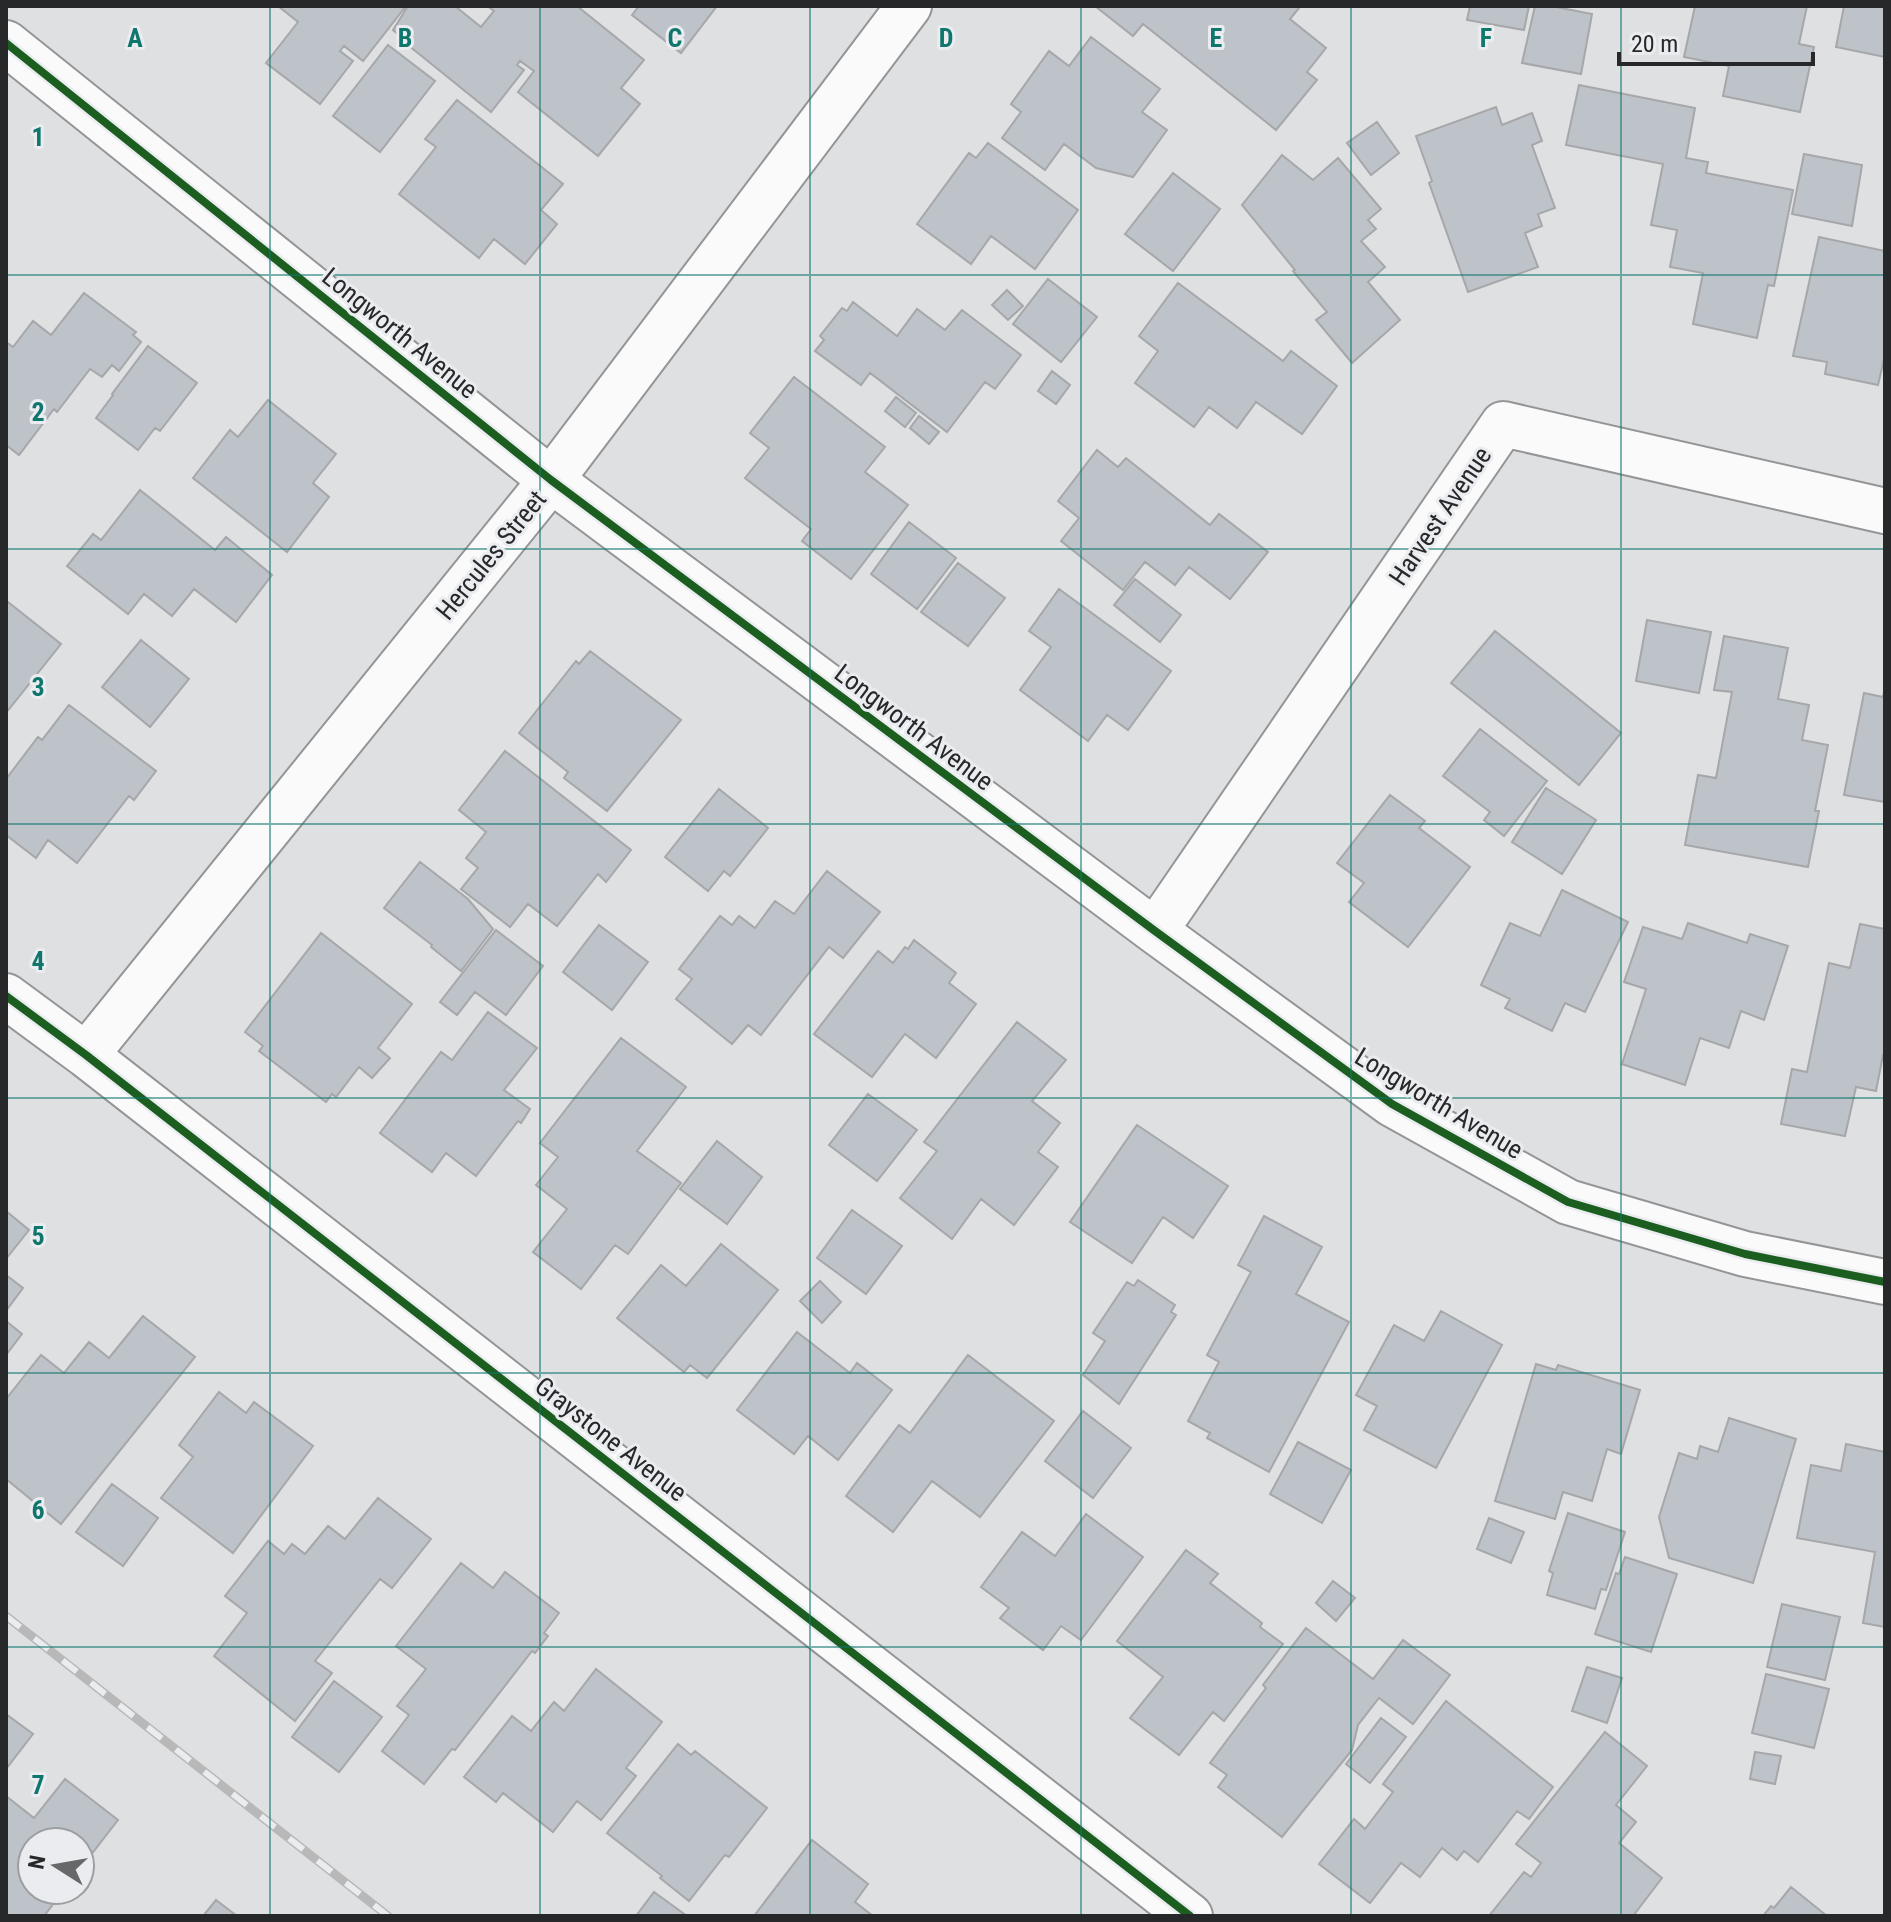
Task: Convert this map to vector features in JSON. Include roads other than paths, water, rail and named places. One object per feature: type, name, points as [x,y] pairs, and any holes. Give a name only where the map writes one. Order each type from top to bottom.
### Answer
[{"type":"street","name":"Hercules Street","points":[[86,1055],[551,480],[909,6]]},
{"type":"street","name":"Longworth Avenue","points":[[6,43],[551,480],[1392,1104],[1568,1202],[1745,1254],[1885,1282]]},
{"type":"street","name":"Harvest Avenue","points":[[1155,931],[1503,424],[1885,511]]},
{"type":"street","name":"Graystone Avenue","points":[[6,996],[86,1055],[1190,1916]]},
{"type":"railway","points":[[6,1616],[388,1916]]}]
